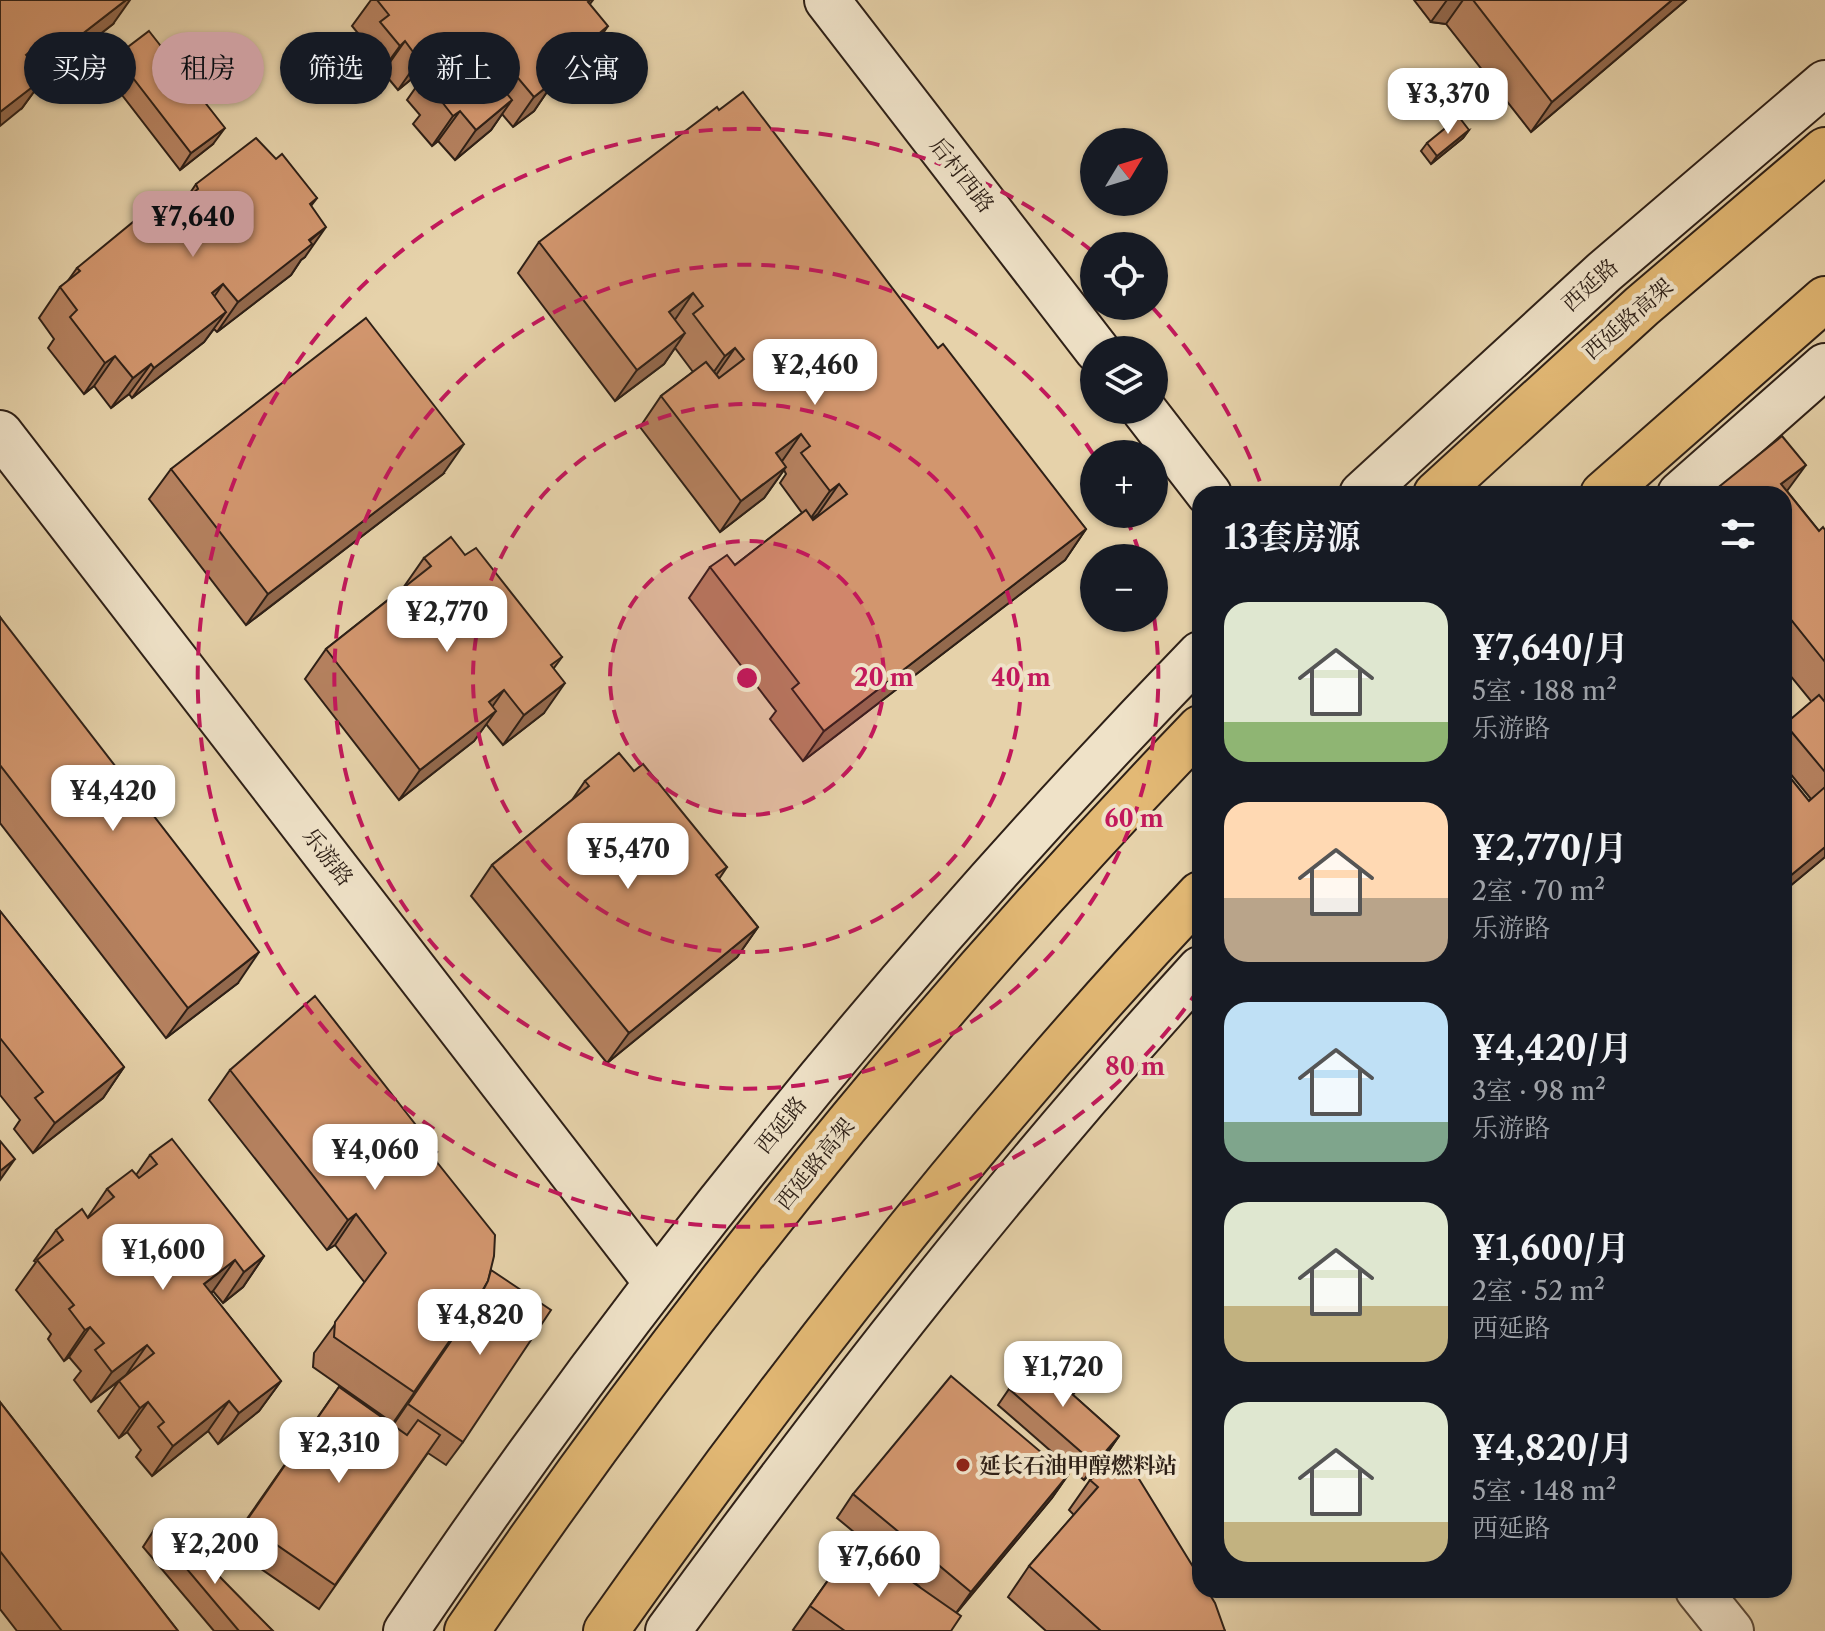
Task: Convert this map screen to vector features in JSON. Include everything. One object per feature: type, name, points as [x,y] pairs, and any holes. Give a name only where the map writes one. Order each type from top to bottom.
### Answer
[{"type":"highway","name":"西延路高架","points":[[1445,486],[1621,324],[1825,150]]},
{"type":"highway","points":[[1612,486],[1825,299]]},
{"type":"highway","name":"西延路高架","points":[[467,1631],[648,1378],[821,1156],[1024,918],[1192,737]]},
{"type":"highway","points":[[606,1631],[757,1423],[909,1228],[1048,1063],[1192,903]]},
{"type":"main road","name":"后村西路","points":[[827,0],[1086,336]]},
{"type":"main road","name":"西延路","points":[[1371,486],[1583,290],[1825,83]]},
{"type":"main road","points":[[1689,486],[1825,366]]},
{"type":"main road","points":[[1155,424],[1203,486]]},
{"type":"main road","name":"乐游路","points":[[0,433],[656,1282]]},
{"type":"main road","name":"西延路","points":[[406,1631],[494,1502],[656,1282],[820,1077],[917,962],[1067,794],[1192,662]]},
{"type":"main road","points":[[668,1631],[830,1411],[930,1283],[1080,1104],[1192,978]]},
{"type":"main road","points":[[1704,1598],[1731,1631]]},
{"type":"building","points":[[0,0],[126,0],[85,32],[24,32],[24,93],[0,112]]},
{"type":"building","points":[[377,0],[591,0],[588,2],[608,26],[601,32],[536,32],[534,97],[520,80],[520,32],[408,32],[408,45],[405,41],[400,46],[392,32],[380,22],[389,15]]},
{"type":"building","points":[[1473,0],[1672,0],[1552,102]]},
{"type":"building","points":[[149,31],[152,35],[152,103],[136,82],[136,41]]},
{"type":"building","points":[[743,92],[938,348],[943,344],[1080,521],[1080,528],[1086,529],[824,731],[792,689],[799,683],[710,567],[727,555],[735,565],[806,510],[813,520],[847,494],[839,484],[830,491],[801,453],[810,446],[801,434],[776,453],[786,467],[741,501],[661,396],[706,362],[719,378],[744,359],[735,348],[725,356],[693,314],[703,306],[693,293],[669,312],[685,333],[637,370],[539,242],[717,107],[719,110]]},
{"type":"building","points":[[153,104],[206,104],[225,128],[191,153]]},
{"type":"building","points":[[444,104],[507,104],[476,130],[460,111],[453,116]]},
{"type":"building","points":[[1459,117],[1469,130],[1437,156],[1427,143]]},
{"type":"building","points":[[256,138],[276,159],[282,154],[317,198],[310,204],[326,227],[309,240],[312,244],[238,302],[223,284],[212,293],[226,312],[154,368],[151,364],[133,378],[115,356],[105,363],[70,317],[77,310],[60,287],[80,271],[77,268],[144,213],[153,224],[198,189],[196,184]]},
{"type":"building","points":[[366,318],[464,444],[268,594],[171,469]]},
{"type":"building","points":[[1782,436],[1806,465],[1781,484],[1783,486],[1720,486]]},
{"type":"building","points":[[1792,498],[1819,531],[1823,527],[1825,530],[1825,662],[1792,621]]},
{"type":"building","points":[[451,537],[465,555],[476,548],[562,657],[551,665],[565,683],[524,715],[504,690],[489,702],[496,711],[420,770],[326,649],[431,566],[424,558]]},
{"type":"building","points":[[0,617],[259,952],[188,1008],[0,765]]},
{"type":"building","points":[[1819,695],[1825,702],[1825,772],[1792,732],[1792,718]]},
{"type":"building","points":[[619,753],[634,771],[643,764],[727,867],[716,875],[758,927],[629,1033],[492,865],[589,786],[585,781]]},
{"type":"building","points":[[1792,780],[1809,801],[1825,787],[1825,847],[1792,874]]},
{"type":"building","points":[[0,911],[124,1067],[55,1123],[35,1098],[43,1092],[0,1038]]},
{"type":"building","points":[[315,996],[437,1152],[432,1156],[495,1235],[488,1281],[414,1392],[334,1337],[335,1322],[386,1253],[356,1214],[348,1220],[230,1070]]},
{"type":"building","points":[[172,1139],[264,1256],[244,1272],[235,1260],[204,1284],[281,1381],[239,1413],[229,1401],[173,1446],[158,1427],[164,1422],[148,1402],[140,1408],[119,1381],[154,1353],[147,1345],[112,1372],[95,1350],[104,1343],[90,1327],[85,1330],[69,1309],[74,1305],[37,1260],[63,1240],[56,1230],[82,1209],[88,1218],[114,1197],[107,1189],[132,1170],[139,1178],[157,1164],[150,1155]]},
{"type":"building","points":[[0,1141],[15,1159],[0,1171]]},
{"type":"building","points":[[491,1270],[551,1310],[463,1442],[408,1404],[475,1306]]},
{"type":"building","points":[[1039,1355],[1077,1389],[1072,1394],[1119,1436],[1095,1464],[1009,1389]]},
{"type":"building","points":[[951,1376],[1068,1475],[971,1592],[853,1494]]},
{"type":"building","points":[[339,1387],[407,1435],[418,1420],[440,1435],[335,1585],[245,1523]]},
{"type":"building","points":[[0,1402],[178,1631],[62,1631],[0,1551]]},
{"type":"building","points":[[1123,1453],[1192,1565],[1192,1598],[1212,1598],[1225,1631],[1101,1631],[1029,1566],[1098,1487],[1090,1480]]},
{"type":"building","points":[[164,1522],[188,1556],[195,1551],[212,1572],[273,1631],[239,1631],[154,1530]]},
{"type":"building","points":[[855,1542],[961,1616],[951,1631],[845,1631],[810,1606]]},
{"type":"place","name":"延长石油甲醇燃料站","points":[[963,1465]]}]
